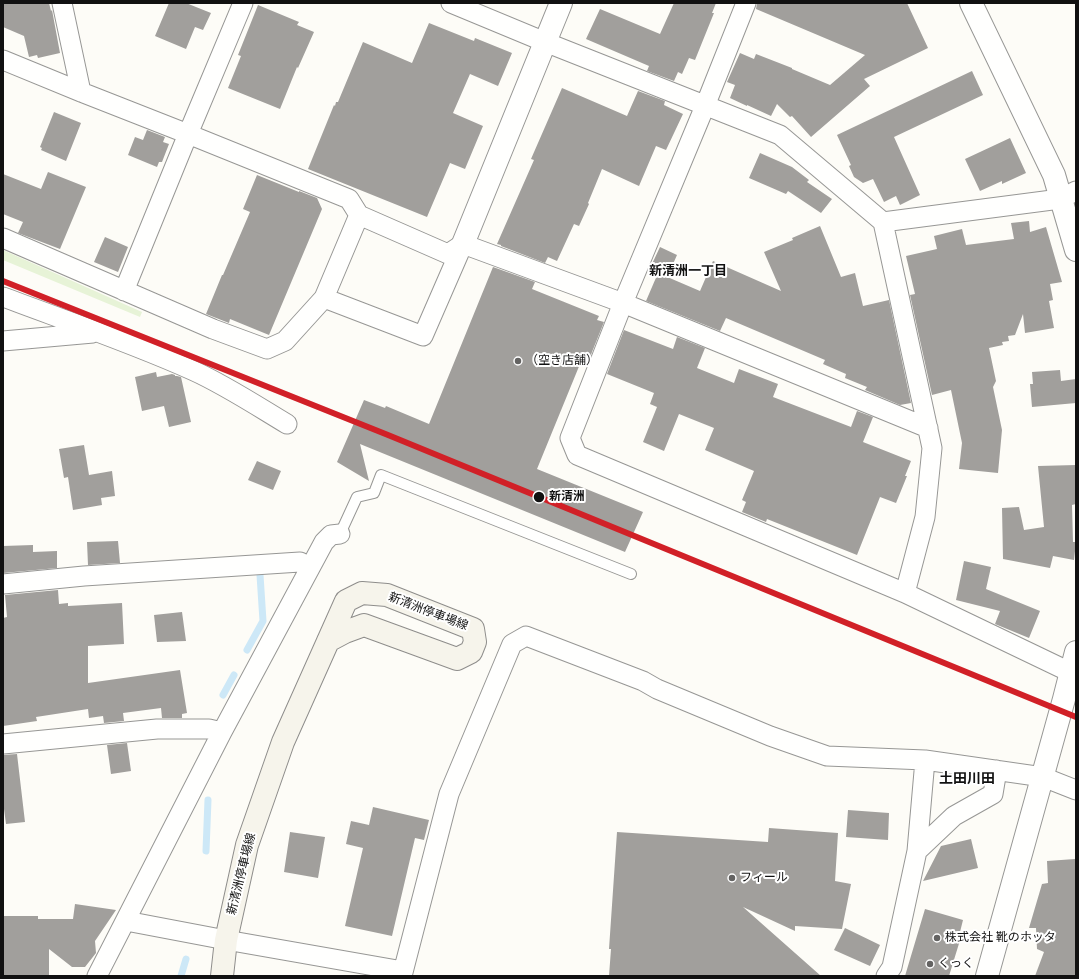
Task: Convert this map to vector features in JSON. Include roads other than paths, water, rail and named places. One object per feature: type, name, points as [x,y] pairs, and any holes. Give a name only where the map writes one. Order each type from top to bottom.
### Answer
[{"type":"main road","name":"新清洲停車場線","points":[[222,976],[226,940],[247,846],[283,742],[328,641],[346,601],[362,592],[387,595],[473,629],[476,642],[471,652],[457,659],[364,625],[344,632],[328,641]]},
{"type":"street","points":[[62,3],[81,92]]},
{"type":"street","points":[[124,291],[243,3]]},
{"type":"street","points":[[451,3],[780,135],[883,222],[932,448],[925,517],[905,593]]},
{"type":"street","points":[[324,298],[423,336],[561,3]]},
{"type":"street","points":[[746,3],[623,303],[570,438],[578,454],[905,593],[1074,674]]},
{"type":"street","points":[[971,3],[1054,175],[1068,195],[1076,250]]},
{"type":"street","points":[[3,60],[349,199],[359,215],[448,254],[462,244]]},
{"type":"street","points":[[883,222],[1068,195]]},
{"type":"street","points":[[3,238],[213,330],[267,349],[285,341],[324,298],[359,215]]},
{"type":"street","points":[[462,244],[623,303],[928,428]]},
{"type":"street","points":[[3,297],[100,333],[195,371],[287,424]]},
{"type":"street","points":[[3,341],[100,333]]},
{"type":"street","points":[[97,976],[222,732],[310,567],[324,542],[331,535],[340,534]]},
{"type":"street","points":[[3,584],[84,576],[300,562],[310,567]]},
{"type":"street","points":[[126,921],[403,974],[449,794],[512,644],[526,636],[643,681],[657,689],[770,736],[827,756],[925,760],[1042,777],[1076,790]]},
{"type":"street","points":[[986,976],[1042,777],[1074,674],[1076,652]]},
{"type":"street","points":[[3,744],[156,729],[209,729],[222,732]]},
{"type":"street","points":[[886,976],[892,967],[917,851],[925,760]]},
{"type":"street","points":[[917,851],[954,816],[993,794],[997,770]]},
{"type":"lane","points":[[340,534],[357,497],[374,493],[382,475],[631,574]]},
{"type":"waterway","points":[[247,650],[263,621],[260,575]]},
{"type":"waterway","points":[[223,695],[234,675]]},
{"type":"waterway","points":[[206,851],[208,800]]},
{"type":"waterway","points":[[181,976],[186,959]]},
{"type":"place","name":"（空き店舗）","points":[[518,361]]},
{"type":"place","name":"新清洲","points":[[539,497]]},
{"type":"place","name":"フィール","points":[[732,878]]},
{"type":"place","name":"株式会社 靴のホッタ","points":[[937,938]]},
{"type":"place","name":"くっく","points":[[930,964]]},
{"type":"district","name":"新清洲一丁目","points":[[688,272]]},
{"type":"district","name":"土田川田","points":[[967,779]]}]
